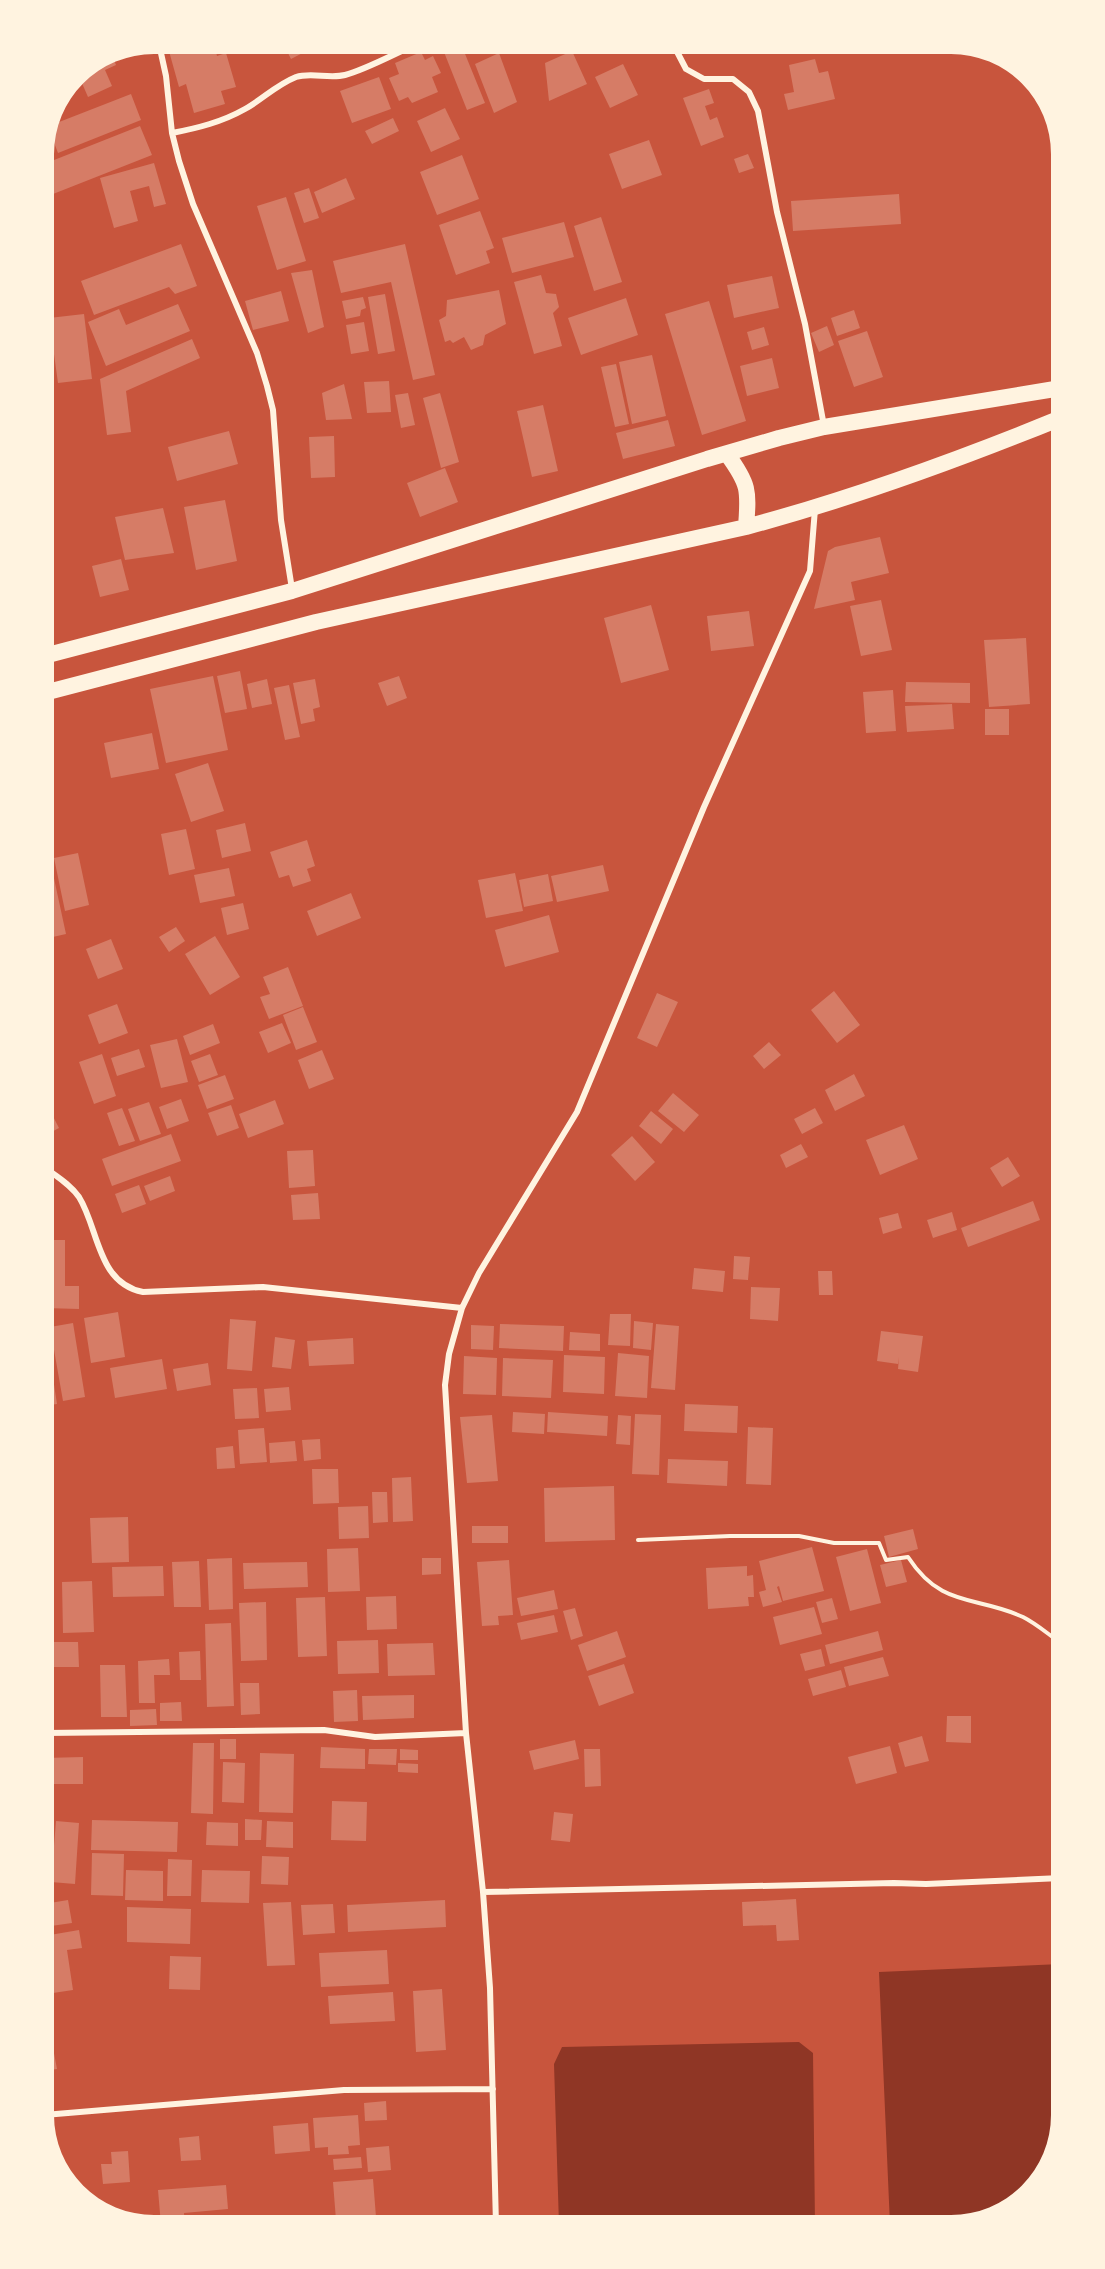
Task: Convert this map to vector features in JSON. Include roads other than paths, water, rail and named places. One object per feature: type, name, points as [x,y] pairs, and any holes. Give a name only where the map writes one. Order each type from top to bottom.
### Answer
[{"type":"highway","points":[[54,653],[292,591],[727,454],[824,427],[1051,390]]},
{"type":"highway","points":[[54,690],[316,622],[746,527],[815,508],[1011,439],[1051,423]]},
{"type":"highway","points":[[727,454],[743,476],[747,488],[746,527]]},
{"type":"street","points":[[161,54],[172,133],[193,204],[257,353],[273,410],[281,520],[292,591]]},
{"type":"street","points":[[172,133],[207,126],[233,116],[285,81],[310,75],[322,77],[346,75],[394,54]]},
{"type":"street","points":[[678,54],[686,69],[704,79],[733,79],[749,92],[758,111],[777,212],[805,324],[824,427]]},
{"type":"street","points":[[496,2215],[490,1988],[483,1892],[466,1733],[445,1385],[448,1354],[462,1308],[479,1273],[577,1112],[704,807],[810,571],[815,508]]},
{"type":"street","points":[[54,1174],[73,1188],[89,1217],[98,1250],[114,1277],[135,1290],[143,1292],[264,1287],[462,1308]]},
{"type":"street","points":[[54,1733],[324,1730],[375,1737],[466,1733]]},
{"type":"street","points":[[483,1892],[894,1882],[926,1884],[1051,1878]]},
{"type":"street","points":[[54,2114],[344,2090],[493,2089]]}]
